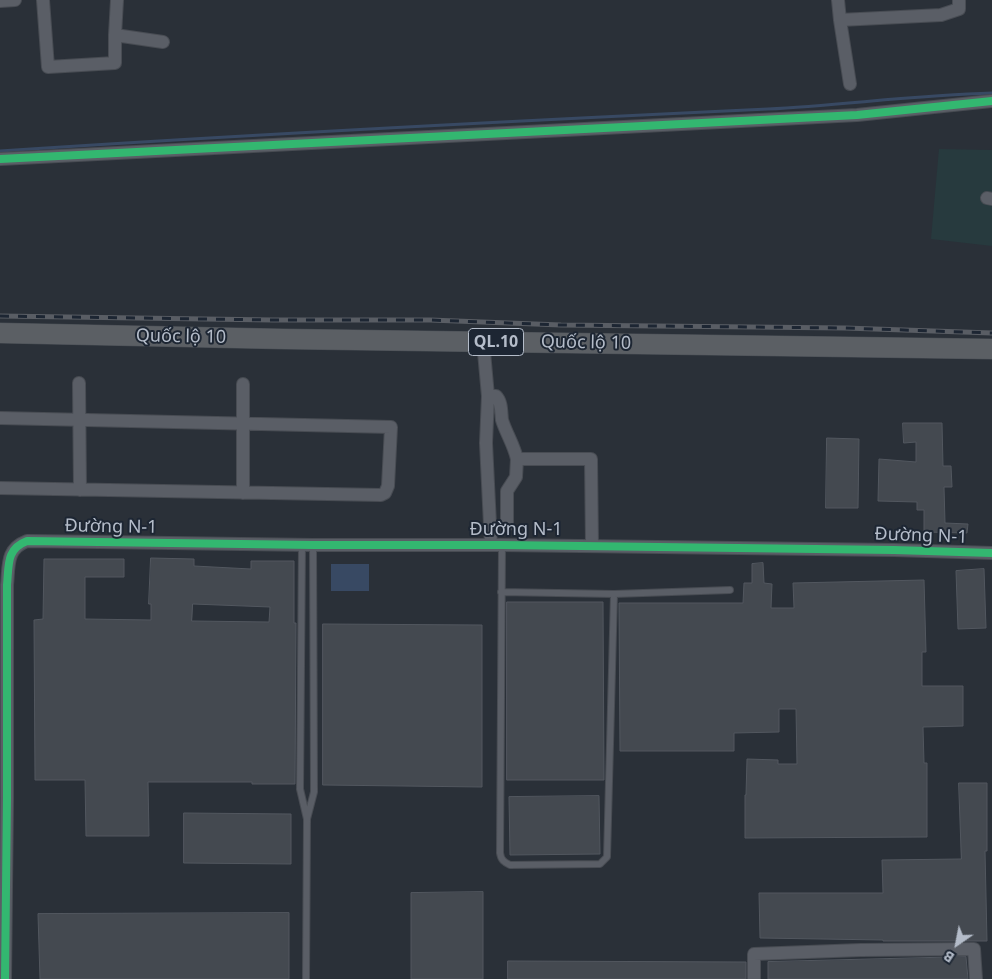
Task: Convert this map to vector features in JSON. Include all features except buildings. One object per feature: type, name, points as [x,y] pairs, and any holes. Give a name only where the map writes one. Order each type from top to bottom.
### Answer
[{"type":"highway","name":"Quốc lộ 10","points":[[0,333],[992,350]]},
{"type":"street","points":[[0,1],[15,0]]},
{"type":"street","points":[[43,0],[48,67],[115,63],[117,0]]},
{"type":"street","points":[[838,0],[850,84]]},
{"type":"street","points":[[840,20],[941,14],[959,9],[959,0]]},
{"type":"street","points":[[115,35],[163,42]]},
{"type":"street","points":[[0,159],[856,115],[992,101]]},
{"type":"street","points":[[483,341],[488,396],[486,443],[496,545]]},
{"type":"street","points":[[80,383],[80,490]]},
{"type":"street","points":[[243,384],[243,493]]},
{"type":"street","points":[[488,396],[496,396],[499,400],[503,422],[514,446],[517,459],[516,477],[507,491],[507,525]]},
{"type":"street","points":[[0,418],[391,427],[388,486],[383,494],[0,488]]},
{"type":"street","points":[[517,459],[591,459],[592,546]]},
{"type":"street","name":"Đường N-1","points":[[5,979],[4,598],[12,552],[19,544],[27,541],[39,541],[308,545],[496,545],[992,553]]},
{"type":"street","points":[[754,979],[754,954],[861,950],[974,949],[976,979]]},
{"type":"lane","points":[[307,819],[314,792],[308,545]]},
{"type":"lane","points":[[306,979],[307,819],[300,788],[308,545]]},
{"type":"lane","points":[[496,545],[501,592],[500,853],[503,862],[510,864],[600,864],[607,857],[614,594]]},
{"type":"lane","points":[[501,592],[614,594],[730,590]]},
{"type":"green space","points":[[939,149],[992,150],[992,246],[931,239]]},
{"type":"water","points":[[331,564],[369,564],[369,591],[331,591]]},
{"type":"waterway","points":[[0,151],[384,128],[768,109],[992,93]]},
{"type":"railway","points":[[0,316],[430,320],[561,325],[845,328],[992,333]]},
{"type":"cycle path","points":[[0,159],[857,115],[992,101]]},
{"type":"cycle path","points":[[5,979],[7,585],[10,558],[15,548],[20,544],[27,541],[313,545],[502,545],[992,553]]}]
